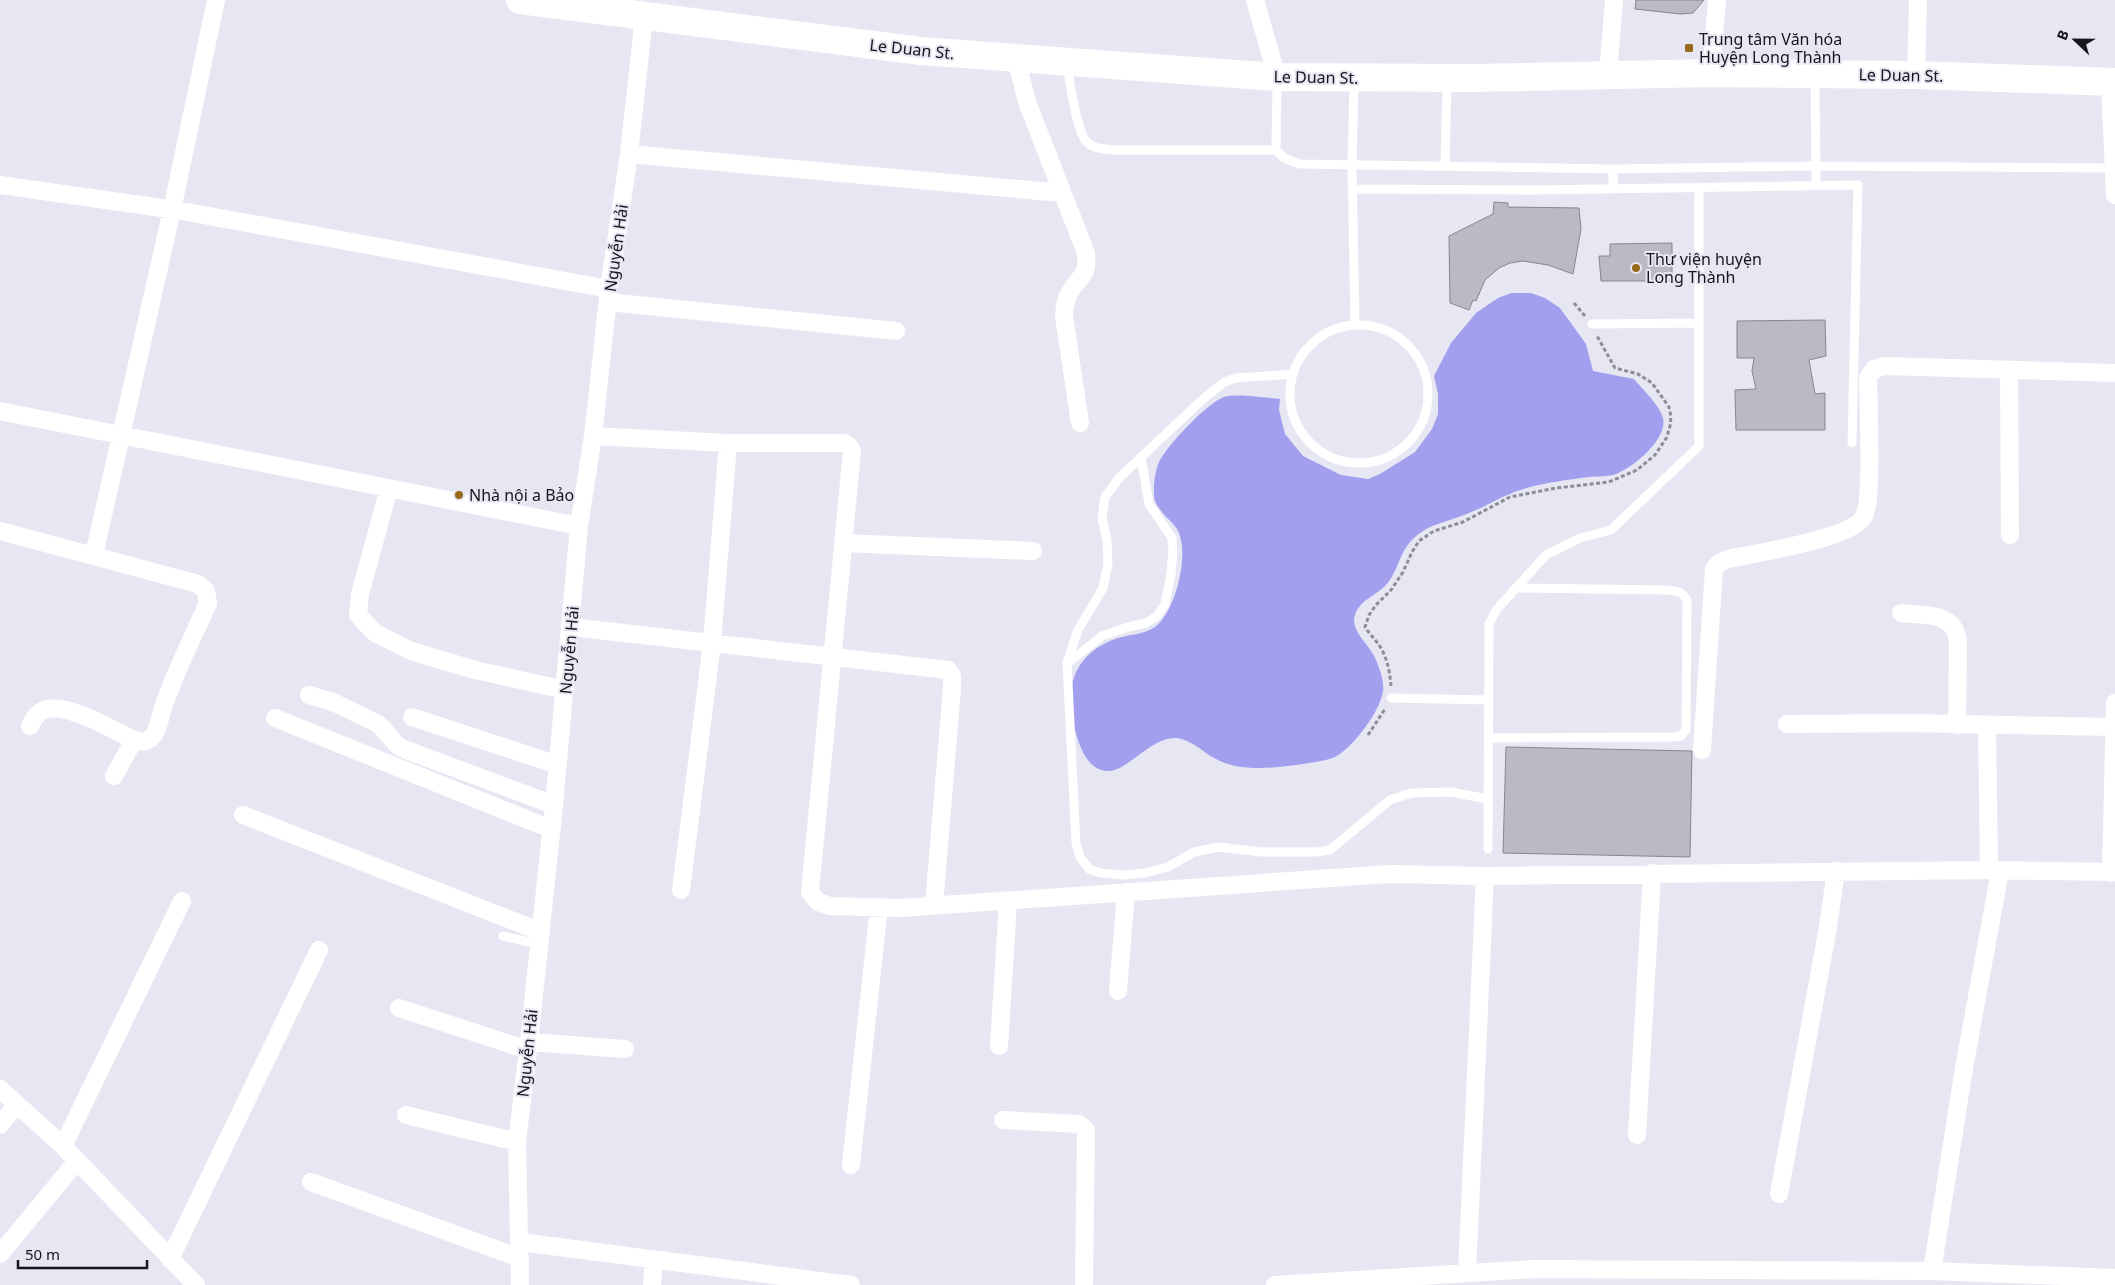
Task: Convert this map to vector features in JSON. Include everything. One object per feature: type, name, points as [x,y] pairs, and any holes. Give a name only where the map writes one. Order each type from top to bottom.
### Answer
[{"type":"main road","name":"Le Duan St.","points":[[520,0],[921,51],[1277,77],[1447,78],[1711,73],[1916,75],[2113,82]]},
{"type":"street","points":[[94,555],[172,210],[216,0]]},
{"type":"street","points":[[1255,0],[1277,77]]},
{"type":"street","points":[[1608,75],[1614,0]]},
{"type":"street","points":[[1711,73],[1718,0]]},
{"type":"street","points":[[1916,75],[1918,0]]},
{"type":"street","name":"Nguyễn Hải","points":[[520,1285],[517,1142],[554,805],[579,526],[593,436],[609,296],[630,154],[644,17]]},
{"type":"street","points":[[1016,58],[1027,102],[1086,253],[1087,267],[1083,277],[1070,292],[1065,302],[1064,316],[1080,423]]},
{"type":"street","points":[[2113,82],[2115,195]]},
{"type":"street","points":[[630,154],[1062,193]]},
{"type":"street","points":[[0,185],[172,210],[609,296],[896,331]]},
{"type":"street","points":[[1702,750],[1714,569],[1719,563],[1728,559],[1835,535],[1855,526],[1864,517],[1868,502],[1869,468],[1868,378],[1874,369],[1885,366],[2115,373]]},
{"type":"street","points":[[2009,371],[2010,535]]},
{"type":"street","points":[[0,411],[122,437],[579,526]]},
{"type":"street","points":[[593,436],[728,443],[845,443],[852,451],[810,892],[818,902],[830,906],[900,908],[1008,902],[1390,874],[1485,876],[1995,870],[2113,872],[2115,703]]},
{"type":"street","points":[[681,890],[712,643],[728,443]]},
{"type":"street","points":[[389,488],[360,594],[358,615],[375,633],[411,651],[475,670],[565,690]]},
{"type":"street","points":[[0,532],[94,555],[198,584],[206,592],[208,603],[164,705],[153,736],[142,742],[134,740],[78,713],[56,709],[43,710],[34,717],[30,726]]},
{"type":"street","points":[[843,543],[1033,551]]},
{"type":"street","points":[[1901,613],[1944,618],[1953,624],[1957,630],[1957,725]]},
{"type":"street","points":[[571,627],[948,670],[951,673],[952,688],[934,905]]},
{"type":"street","points":[[309,695],[333,702],[378,724],[384,729],[390,740],[401,748],[554,805]]},
{"type":"street","points":[[412,717],[558,765]]},
{"type":"street","points":[[275,718],[551,829]]},
{"type":"street","points":[[1787,724],[2114,728]]},
{"type":"street","points":[[1932,1272],[1995,870],[1987,726]]},
{"type":"street","points":[[114,776],[134,740]]},
{"type":"street","points":[[243,815],[539,938]]},
{"type":"street","points":[[1779,1194],[1827,932],[1836,871]]},
{"type":"street","points":[[1637,1135],[1652,873]]},
{"type":"street","points":[[1467,1273],[1485,876]]},
{"type":"street","points":[[1118,991],[1126,892]]},
{"type":"street","points":[[63,1146],[182,901]]},
{"type":"street","points":[[999,1046],[1008,902]]},
{"type":"street","points":[[851,1165],[879,907]]},
{"type":"street","points":[[170,1259],[320,950]]},
{"type":"street","points":[[399,1008],[529,1046],[625,1049]]},
{"type":"street","points":[[0,1089],[63,1146],[196,1285]]},
{"type":"street","points":[[0,1125],[17,1104]]},
{"type":"street","points":[[406,1115],[517,1142]]},
{"type":"street","points":[[1003,1120],[1079,1124],[1086,1130],[1084,1285]]},
{"type":"street","points":[[0,1254],[76,1161]]},
{"type":"street","points":[[312,1182],[520,1250],[654,1259],[770,1280],[851,1285]]},
{"type":"street","points":[[652,1285],[654,1259]]},
{"type":"street","points":[[1275,1285],[1381,1282],[1467,1273],[1535,1277],[1672,1278],[1932,1272],[2061,1280],[2115,1278]]},
{"type":"lane","points":[[1067,62],[1080,130],[1085,141],[1094,147],[1114,150],[1276,150],[1284,158],[1299,164],[1352,166],[1613,169],[1816,166],[2114,168]]},
{"type":"lane","points":[[1815,74],[1816,185]]},
{"type":"lane","points":[[1276,150],[1277,77]]},
{"type":"lane","points":[[1354,78],[1352,166],[1355,325]]},
{"type":"lane","points":[[1445,166],[1447,78]]},
{"type":"lane","points":[[1613,169],[1613,188]]},
{"type":"lane","points":[[1353,189],[1858,185],[1852,443]]},
{"type":"lane","points":[[1488,849],[1489,624],[1497,609],[1546,555],[1580,538],[1610,530],[1699,446],[1699,187]]},
{"type":"lane","points":[[1592,324],[1699,323]]},
{"type":"lane","points":[[1355,325],[1378,328],[1399,338],[1416,354],[1426,375],[1428,398],[1423,421],[1410,441],[1392,456],[1370,463],[1346,463],[1324,455],[1306,440],[1295,420],[1290,397],[1293,374],[1302,355],[1316,340],[1335,329],[1355,325]]},
{"type":"lane","points":[[1293,374],[1236,378],[1224,382],[1203,399],[1120,477],[1105,497],[1102,518],[1108,540],[1108,564],[1103,588],[1078,630],[1067,663],[1076,843],[1080,857],[1089,869],[1100,873],[1124,875],[1145,873],[1168,867],[1194,852],[1219,846],[1261,852],[1330,850],[1390,800],[1411,793],[1451,792],[1488,799]]},
{"type":"lane","points":[[1067,663],[1102,636],[1146,623],[1157,616],[1165,604],[1172,567],[1172,538],[1149,504],[1141,457]]},
{"type":"lane","points":[[1488,738],[1674,737],[1681,736],[1686,730],[1687,601],[1685,596],[1676,590],[1516,588]]},
{"type":"lane","points":[[1391,698],[1489,700]]},
{"type":"lane","points":[[502,936],[539,938]]},
{"type":"path","points":[[1368,735],[1391,698],[1390,673],[1382,650],[1365,627],[1372,610],[1391,590],[1419,542],[1434,531],[1463,522],[1510,497],[1556,488],[1616,480],[1637,470],[1655,455],[1667,437],[1671,418],[1669,407],[1652,383],[1638,374],[1615,368],[1592,324],[1574,302]]},
{"type":"shaded area","points":[[1511,293],[1531,293],[1545,298],[1560,308],[1586,344],[1593,371],[1634,379],[1650,397],[1661,413],[1663,426],[1660,435],[1648,451],[1632,465],[1616,474],[1554,482],[1520,490],[1469,513],[1432,526],[1413,539],[1408,544],[1389,581],[1381,590],[1360,606],[1355,615],[1356,629],[1379,667],[1383,693],[1380,703],[1367,725],[1351,745],[1335,757],[1312,763],[1278,767],[1242,767],[1226,763],[1187,741],[1175,738],[1156,743],[1122,767],[1114,770],[1101,770],[1092,765],[1083,753],[1074,726],[1071,710],[1073,681],[1078,668],[1099,647],[1115,639],[1151,630],[1161,621],[1171,605],[1181,572],[1182,545],[1177,529],[1155,501],[1154,480],[1160,460],[1180,435],[1208,407],[1224,397],[1244,396],[1280,399],[1279,410],[1285,434],[1303,456],[1341,475],[1368,479],[1380,474],[1415,452],[1432,429],[1438,414],[1438,394],[1434,376],[1451,343],[1476,313],[1498,298]]},
{"type":"building","points":[[1636,0],[1704,0],[1693,13],[1680,14],[1635,9]]},
{"type":"building","points":[[1494,202],[1508,203],[1508,207],[1579,208],[1581,229],[1573,274],[1548,265],[1523,261],[1510,263],[1499,268],[1485,280],[1476,301],[1473,300],[1469,310],[1450,303],[1449,236],[1493,214]]},
{"type":"building","name":"Thư viện huyện Long Thành","points":[[1672,243],[1672,281],[1601,281],[1599,256],[1610,256],[1610,244]]},
{"type":"building","points":[[1825,320],[1826,356],[1809,360],[1815,394],[1825,393],[1825,430],[1736,430],[1735,390],[1756,389],[1752,371],[1754,358],[1737,358],[1737,321]]},
{"type":"building","points":[[1506,747],[1692,751],[1690,857],[1503,853]]},
{"type":"place","name":"Trung tâm Văn hóa Huyện Long Thành","points":[[1689,48]]},
{"type":"place","name":"Thư viện huyện Long Thành","points":[[1636,268]]},
{"type":"place","name":"Nhà nội a Bảo","points":[[459,495]]}]
